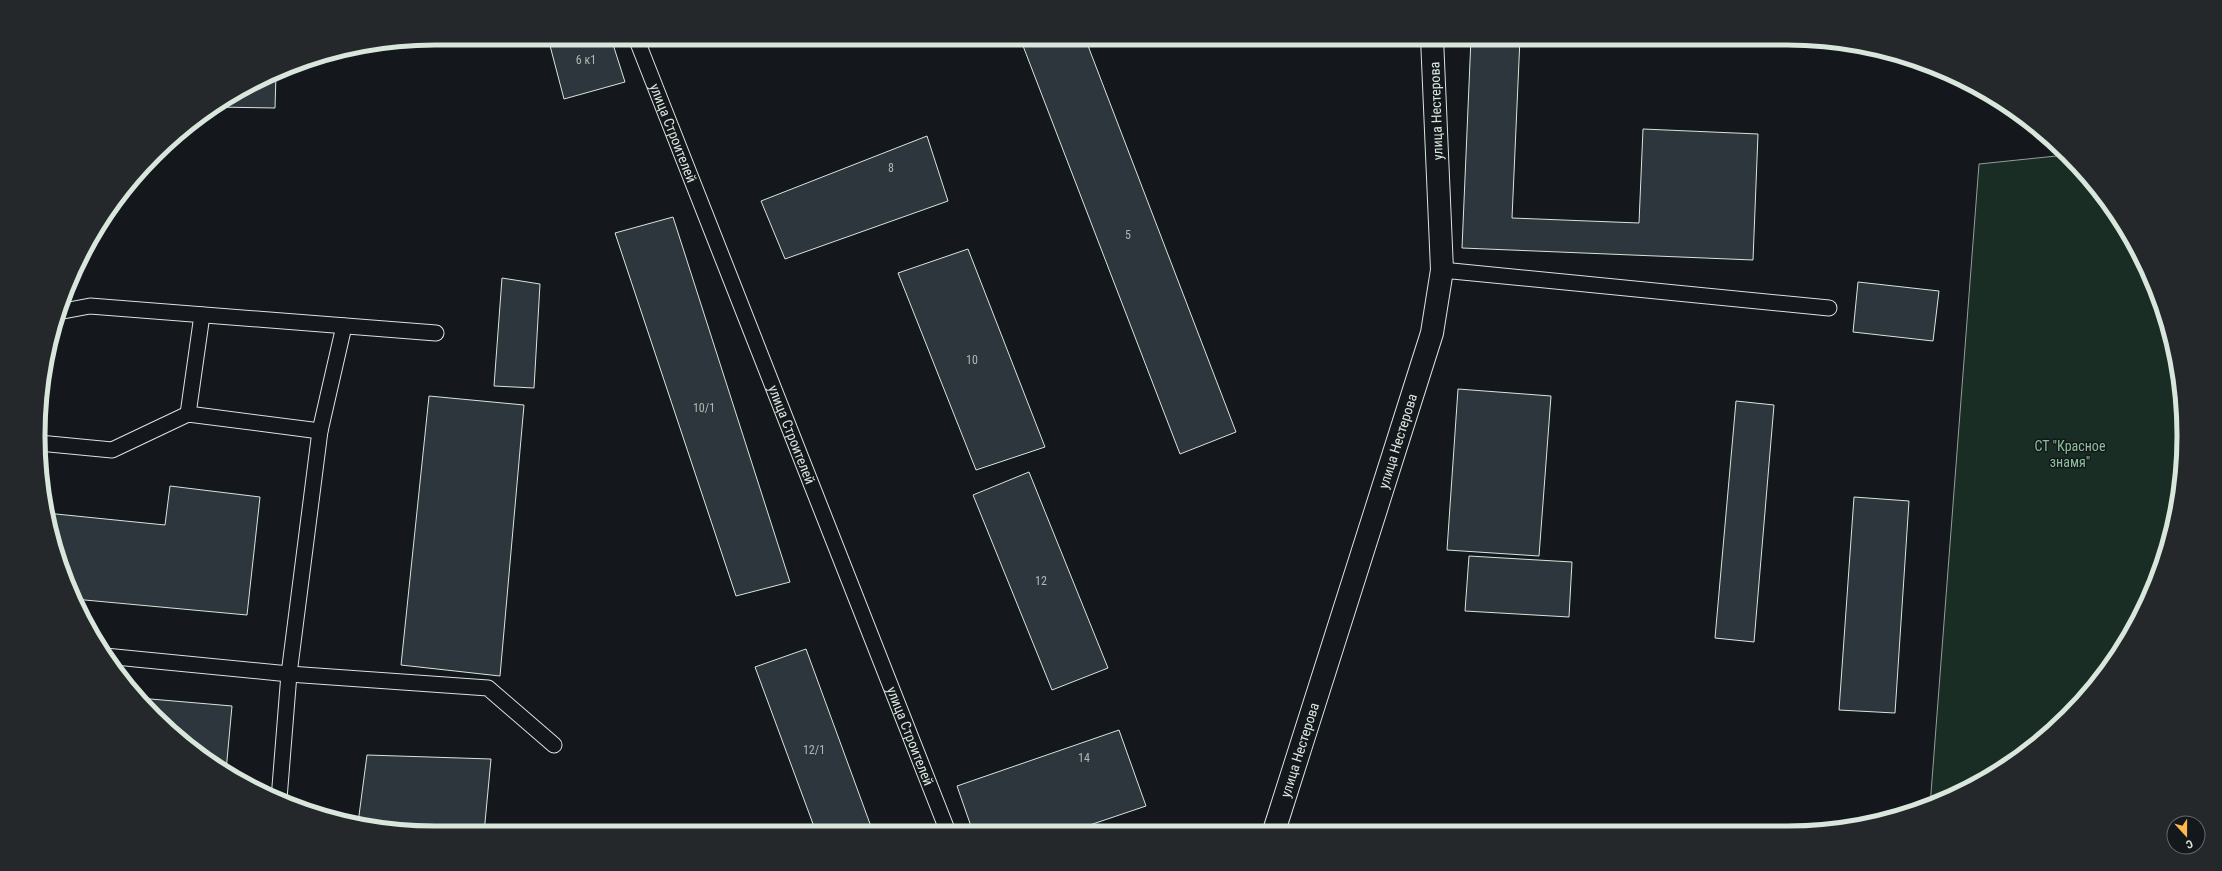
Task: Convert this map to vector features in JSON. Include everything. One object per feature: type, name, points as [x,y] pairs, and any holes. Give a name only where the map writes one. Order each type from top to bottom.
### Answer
[{"type":"street","name":"улица Нестерова","points":[[1276,826],[1432,333],[1442,270],[1432,45]]},
{"type":"lane","name":"улица Строителей","points":[[639,45],[946,826]]},
{"type":"lane","points":[[1442,270],[1829,308]]},
{"type":"lane","points":[[66,311],[90,306],[436,333]]},
{"type":"lane","points":[[188,414],[202,315]]},
{"type":"lane","points":[[279,793],[288,674],[320,431],[344,326]]},
{"type":"lane","points":[[45,444],[112,450],[188,414],[320,431]]},
{"type":"lane","points":[[115,657],[288,674],[488,688],[554,745]]},
{"type":"green space","name":"СТ \"Красное знамя\"","points":[[2059,156],[2096,198],[2125,240],[2147,286],[2164,334],[2174,385],[2177,436],[2176,461],[2174,486],[2164,537],[2147,585],[2125,631],[2096,673],[2063,712],[2024,745],[1982,774],[1931,798],[1979,164]]},
{"type":"building","points":[[550,45],[613,45],[625,82],[564,99]]},
{"type":"building","points":[[1023,45],[1088,45],[1236,432],[1180,454]]},
{"type":"building","points":[[1471,45],[1520,45],[1512,218],[1639,223],[1643,129],[1758,134],[1753,260],[1462,248]]},
{"type":"building","points":[[276,79],[275,108],[225,107],[240,97]]},
{"type":"building","points":[[927,136],[948,201],[785,259],[761,201]]},
{"type":"building","points":[[673,217],[790,582],[736,596],[615,233]]},
{"type":"building","points":[[968,249],[1045,447],[976,470],[898,273]]},
{"type":"building","points":[[502,278],[540,284],[534,388],[494,386]]},
{"type":"building","points":[[1858,282],[1939,291],[1933,341],[1853,332]]},
{"type":"building","points":[[1458,389],[1551,396],[1539,556],[1447,550]]},
{"type":"building","points":[[429,396],[524,405],[500,676],[401,665]]},
{"type":"building","points":[[1736,401],[1774,405],[1754,642],[1715,638]]},
{"type":"building","points":[[1029,472],[1108,668],[1052,690],[973,495]]},
{"type":"building","points":[[170,486],[260,497],[247,615],[81,600],[58,537],[53,514],[165,525]]},
{"type":"building","points":[[1854,497],[1909,501],[1895,713],[1839,710]]},
{"type":"building","points":[[1469,556],[1572,562],[1569,617],[1465,611]]},
{"type":"building","points":[[806,649],[871,826],[814,826],[755,667]]},
{"type":"building","points":[[147,699],[232,706],[227,765],[178,729]]},
{"type":"building","points":[[1119,730],[1146,806],[1087,826],[971,826],[957,786]]},
{"type":"building","points":[[367,755],[491,759],[485,826],[410,825],[385,823],[359,818]]}]
